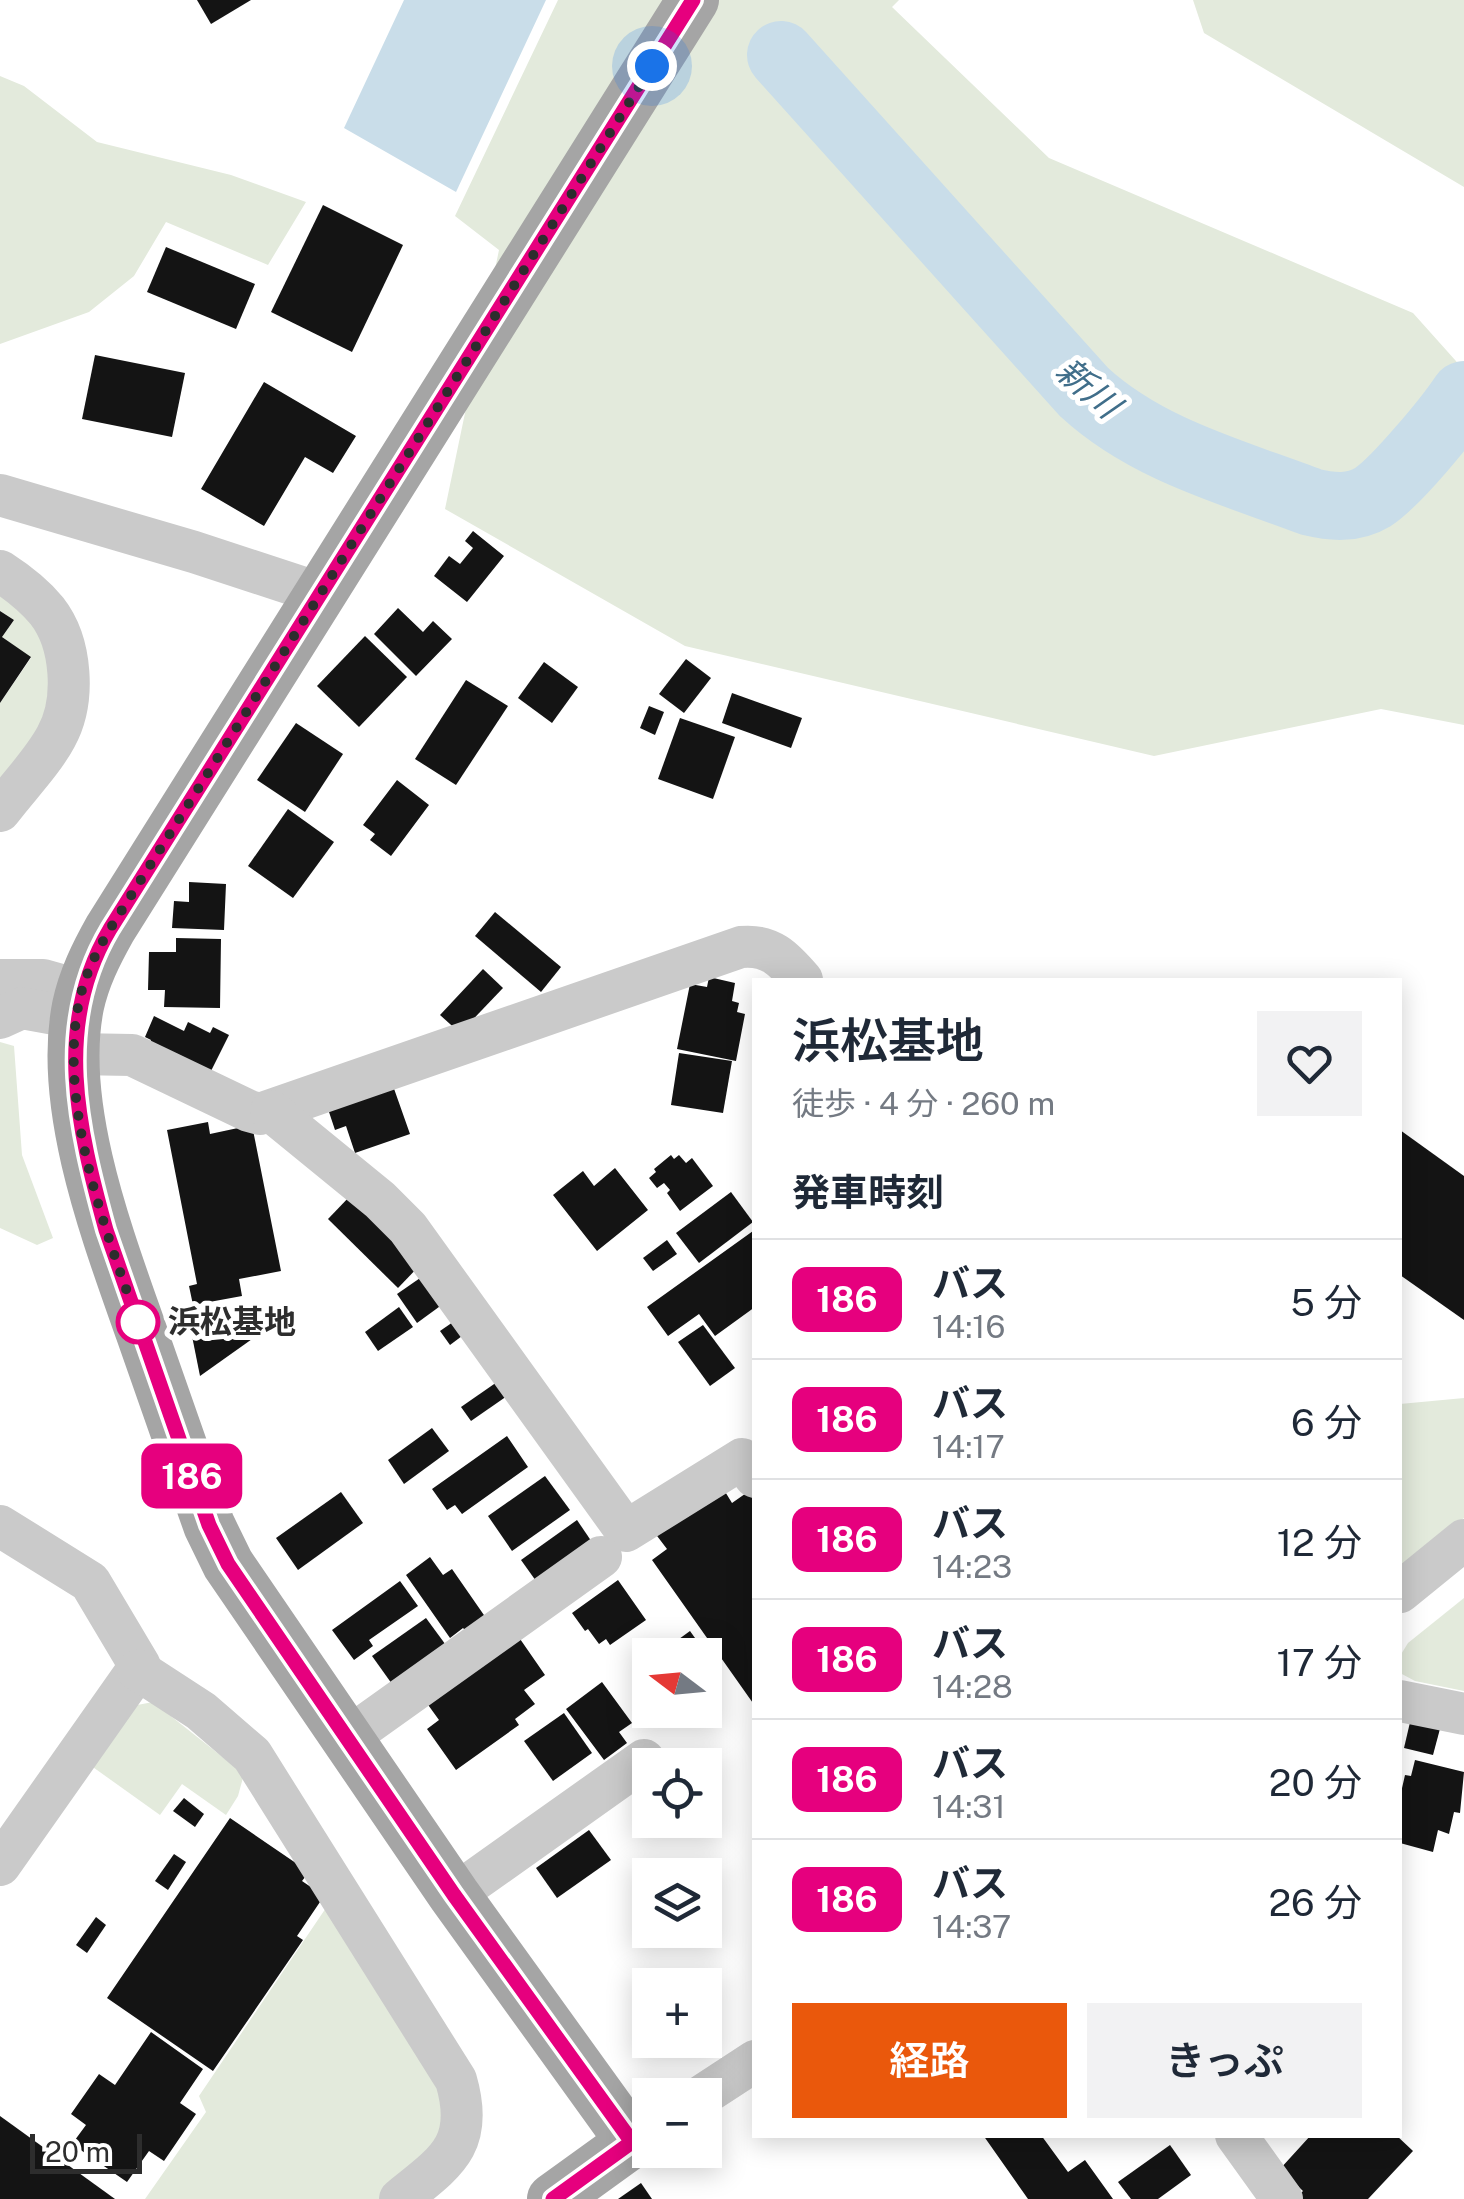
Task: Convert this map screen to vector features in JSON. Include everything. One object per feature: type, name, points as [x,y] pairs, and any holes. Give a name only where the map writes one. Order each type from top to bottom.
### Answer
[{"type":"main road","points":[[632,2124],[454,1895],[246,1594],[212,1533],[106,1230],[82,1128],[78,1021],[96,953],[110,929],[693,0]]},
{"type":"main road","points":[[553,2199],[632,2142]]},
{"type":"street","points":[[0,495],[322,594]]},
{"type":"street","points":[[0,571],[48,613],[66,655],[68,698],[57,736],[0,811]]},
{"type":"street","points":[[0,980],[43,980],[78,1021],[132,1054],[248,1112],[270,1112],[740,946],[772,950],[800,978]]},
{"type":"street","points":[[0,1018],[22,1008],[78,1021]]},
{"type":"street","points":[[270,1112],[380,1200],[408,1228],[626,1530],[751,1462]]},
{"type":"street","points":[[0,1527],[90,1582],[140,1666],[0,1865]]},
{"type":"street","points":[[1402,1590],[1464,1540]]},
{"type":"street","points":[[346,1739],[601,1557]]},
{"type":"street","points":[[138,1670],[201,1711],[252,1755],[456,2080],[462,2099],[458,2144],[448,2161],[400,2199]]},
{"type":"street","points":[[1402,1701],[1464,1714]]},
{"type":"street","points":[[454,1895],[632,1769]]},
{"type":"street","points":[[722,2082],[752,2062]]},
{"type":"street","points":[[1238,2138],[1282,2199]]},
{"type":"shaded area","points":[[558,0],[899,0],[892,7],[1049,158],[1413,313],[1464,370],[1464,725],[1381,709],[1154,756],[685,646],[445,509],[499,250],[455,216]]},
{"type":"shaded area","points":[[1193,0],[1464,0],[1464,187],[1204,33]]},
{"type":"shaded area","points":[[0,76],[24,86],[97,142],[231,175],[306,202],[268,265],[166,222],[134,276],[89,312],[0,344]]},
{"type":"shaded area","points":[[0,589],[33,621],[55,676],[40,731],[0,782],[0,703],[31,658],[2,637],[14,620],[0,611]]},
{"type":"shaded area","points":[[0,1042],[14,1046],[22,1155],[53,1238],[37,1245],[0,1228]]},
{"type":"shaded area","points":[[1464,1398],[1464,1518],[1402,1571],[1402,1404]]},
{"type":"shaded area","points":[[1464,1598],[1464,1691],[1415,1681],[1402,1674],[1402,1653],[1408,1643]]},
{"type":"shaded area","points":[[153,1702],[244,1774],[238,1796],[226,1815],[182,1784],[160,1815],[90,1765],[132,1706]]},
{"type":"shaded area","points":[[334,1896],[446,2086],[449,2132],[384,2199],[145,2199],[206,2112],[199,2096]]},
{"type":"water","points":[[404,0],[546,0],[456,192],[344,128]]},
{"type":"building","points":[[197,0],[251,0],[211,24]]},
{"type":"building","points":[[323,205],[403,245],[352,352],[271,312]]},
{"type":"building","points":[[166,247],[255,284],[236,329],[147,292]]},
{"type":"building","points":[[95,355],[185,373],[172,437],[82,419]]},
{"type":"building","points":[[264,382],[356,436],[333,473],[305,457],[264,526],[201,489]]},
{"type":"building","points":[[473,531],[504,556],[467,602],[434,576],[449,556],[460,564],[473,548],[465,541]]},
{"type":"building","points":[[398,608],[423,632],[433,621],[452,639],[416,676],[374,634]]},
{"type":"building","points":[[0,611],[14,620],[2,637],[31,657],[0,703]]},
{"type":"building","points":[[365,636],[407,677],[359,727],[317,686]]},
{"type":"building","points":[[686,659],[711,678],[684,713],[659,694]]},
{"type":"building","points":[[544,662],[578,687],[552,723],[518,698]]},
{"type":"building","points":[[466,680],[508,706],[456,785],[415,759]]},
{"type":"building","points":[[732,693],[802,718],[791,748],[722,723]]},
{"type":"building","points":[[649,706],[664,712],[655,735],[640,728]]},
{"type":"building","points":[[680,718],[735,737],[713,799],[658,779]]},
{"type":"building","points":[[296,723],[343,754],[305,812],[257,780]]},
{"type":"building","points":[[397,780],[429,805],[391,856],[370,840],[375,834],[363,825]]},
{"type":"building","points":[[288,809],[334,842],[293,898],[248,866]]},
{"type":"building","points":[[189,882],[226,884],[224,930],[172,928],[174,901],[189,902]]},
{"type":"building","points":[[495,912],[561,967],[541,992],[475,936]]},
{"type":"building","points":[[176,938],[221,939],[220,1008],[164,1007],[165,990],[148,990],[149,952],[176,952]]},
{"type":"building","points":[[483,969],[503,988],[460,1033],[440,1015]]},
{"type":"building","points":[[709,977],[735,983],[732,1001],[739,1003],[737,1012],[745,1014],[736,1061],[677,1049],[690,984],[707,987]]},
{"type":"building","points":[[154,1016],[184,1031],[188,1022],[210,1033],[213,1027],[229,1035],[207,1079],[147,1050],[151,1040],[145,1037]]},
{"type":"building","points":[[679,1053],[732,1061],[723,1113],[671,1105]]},
{"type":"building","points":[[392,1083],[410,1134],[355,1153],[346,1126],[335,1130],[327,1106]]},
{"type":"building","points":[[208,1122],[210,1134],[252,1125],[281,1271],[239,1279],[242,1296],[193,1305],[189,1286],[197,1284],[167,1130]]},
{"type":"building","points":[[1402,1131],[1464,1176],[1464,1320],[1402,1276]]},
{"type":"building","points":[[671,1155],[674,1159],[679,1155],[686,1163],[692,1158],[713,1186],[680,1211],[664,1183],[657,1188],[649,1178]]},
{"type":"building","points":[[615,1168],[648,1210],[597,1251],[553,1195],[583,1171],[594,1186]]},
{"type":"building","points":[[731,1192],[752,1221],[699,1263],[676,1233]]},
{"type":"building","points":[[352,1194],[422,1263],[398,1288],[328,1219]]},
{"type":"building","points":[[752,1232],[752,1309],[715,1336],[699,1314],[668,1336],[647,1307]]},
{"type":"building","points":[[667,1240],[677,1254],[653,1271],[643,1258]]},
{"type":"building","points":[[423,1276],[443,1304],[417,1323],[397,1294]]},
{"type":"building","points":[[238,1304],[259,1334],[200,1376],[192,1336]]},
{"type":"building","points":[[399,1307],[413,1327],[378,1351],[365,1332]]},
{"type":"building","points":[[453,1322],[462,1336],[450,1345],[440,1331]]},
{"type":"building","points":[[703,1325],[735,1368],[710,1386],[678,1342]]},
{"type":"building","points":[[497,1382],[507,1396],[471,1421],[461,1407]]},
{"type":"building","points":[[432,1428],[449,1451],[404,1484],[388,1460]]},
{"type":"building","points":[[507,1436],[528,1467],[462,1514],[455,1505],[447,1510],[432,1489]]},
{"type":"building","points":[[545,1476],[570,1510],[512,1551],[488,1516]]},
{"type":"building","points":[[721,1485],[732,1503],[752,1489],[752,1702],[722,1659],[722,1638],[707,1638],[652,1560],[667,1549],[651,1528]]},
{"type":"building","points":[[341,1492],[363,1523],[298,1570],[276,1538]]},
{"type":"building","points":[[577,1520],[596,1548],[541,1588],[521,1560]]},
{"type":"building","points":[[430,1557],[443,1575],[452,1569],[486,1618],[467,1632],[463,1628],[450,1638],[406,1575]]},
{"type":"building","points":[[618,1580],[646,1620],[610,1645],[606,1639],[599,1644],[572,1613]]},
{"type":"building","points":[[400,1581],[418,1606],[369,1640],[373,1646],[354,1660],[332,1630]]},
{"type":"building","points":[[426,1618],[451,1652],[397,1691],[372,1656]]},
{"type":"building","points":[[518,1636],[545,1675],[524,1690],[535,1704],[515,1719],[519,1725],[456,1770],[427,1729],[439,1720],[426,1702]]},
{"type":"building","points":[[602,1682],[632,1723],[619,1732],[627,1743],[604,1760],[566,1709]]},
{"type":"building","points":[[564,1713],[592,1753],[553,1781],[524,1741]]},
{"type":"building","points":[[1411,1718],[1441,1725],[1433,1755],[1404,1748]]},
{"type":"building","points":[[1415,1760],[1464,1772],[1460,1813],[1454,1812],[1449,1834],[1438,1830],[1433,1852],[1402,1844],[1402,1788],[1405,1775],[1411,1776]]},
{"type":"building","points":[[184,1798],[204,1814],[195,1827],[173,1811]]},
{"type":"building","points":[[230,1818],[309,1872],[302,1881],[324,1896],[297,1936],[303,1940],[213,2071],[107,1998]]},
{"type":"building","points":[[589,1830],[611,1860],[557,1898],[536,1868]]},
{"type":"building","points":[[174,1854],[186,1862],[168,1890],[155,1881]]},
{"type":"building","points":[[96,1917],[106,1925],[87,1953],[76,1945]]},
{"type":"building","points":[[151,2032],[203,2069],[180,2103],[196,2114],[164,2161],[149,2151],[127,2182],[72,2144],[86,2125],[71,2114],[99,2074],[115,2085]]},
{"type":"building","points":[[0,2116],[115,2199],[0,2199]]},
{"type":"building","points":[[985,2138],[1043,2138],[1068,2172],[1085,2160],[1113,2199],[1028,2199]]},
{"type":"building","points":[[1308,2138],[1399,2138],[1413,2151],[1368,2199],[1299,2199],[1303,2191],[1280,2169]]},
{"type":"building","points":[[1170,2145],[1191,2175],[1158,2199],[1131,2199],[1118,2182]]},
{"type":"building","points":[[641,2183],[652,2199],[618,2199]]},
{"type":"waterway","name":"新川","points":[[781,55],[1084,392],[1163,444],[1311,502],[1350,505],[1373,497],[1395,478],[1464,395]]},
{"type":"bus line","name":"186","points":[[553,2199],[632,2142],[454,1895],[246,1594],[212,1533],[106,1230],[92,1179],[78,1094],[76,1033],[85,979],[110,929],[693,0]]},
{"type":"place","name":"浜松基地","points":[[138,1322]]},
{"type":"route","points":[[138,1322],[141,1331],[106,1230],[82,1128],[75,1060],[78,1005],[85,979],[110,929],[652,66]]}]
